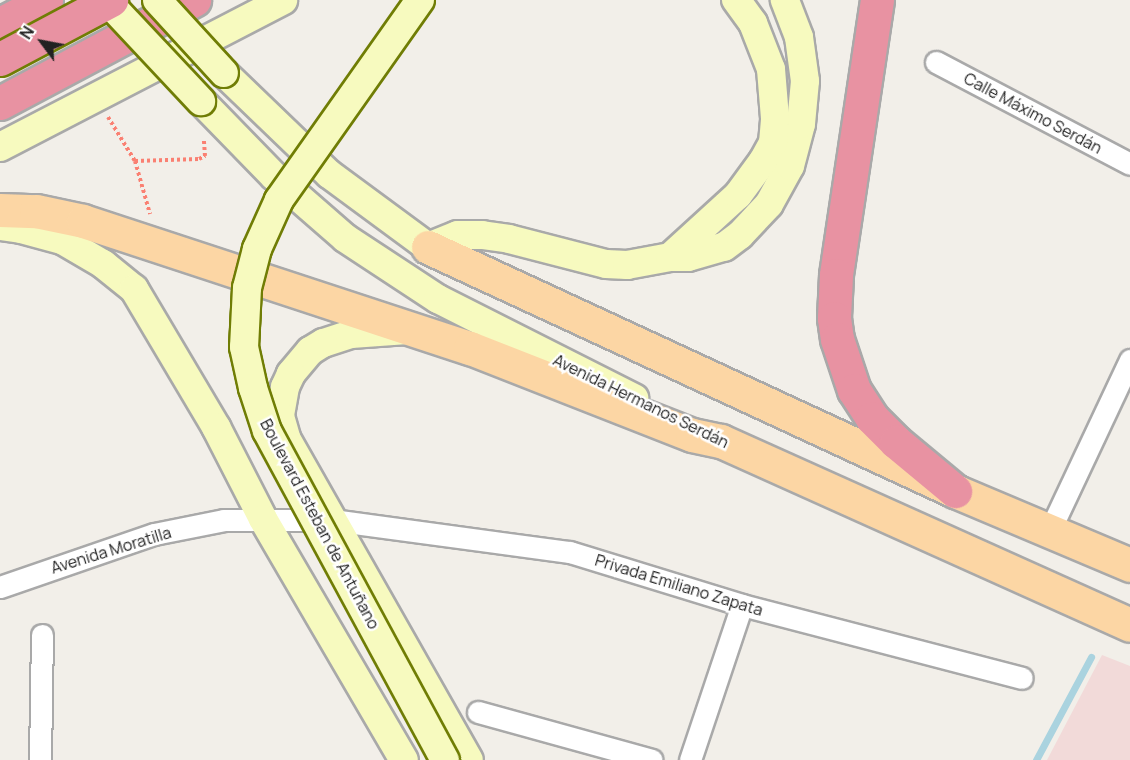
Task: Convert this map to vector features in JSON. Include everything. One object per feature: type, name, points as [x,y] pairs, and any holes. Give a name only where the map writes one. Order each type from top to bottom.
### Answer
[{"type":"highway","points":[[0,3],[4,0]]},
{"type":"highway","points":[[0,24],[46,0]]},
{"type":"highway","points":[[0,59],[111,0]]},
{"type":"highway","points":[[0,103],[194,0]]},
{"type":"highway","points":[[877,0],[836,275],[834,318],[837,339],[854,390],[872,418],[896,442],[955,491]]},
{"type":"main road","points":[[0,210],[36,212],[83,220],[416,330],[600,397],[693,435],[721,441]]},
{"type":"main road","points":[[428,247],[955,491],[1130,565]]},
{"type":"main road","name":"Avenida Hermanos Serdán","points":[[721,441],[1130,625]]},
{"type":"street","name":"Avenida Hermanos Serdán","points":[[106,0],[274,176],[345,238],[429,293],[537,351],[721,441]]},
{"type":"street","points":[[157,0],[224,73],[328,174],[428,247],[458,235],[482,235],[509,239],[606,264],[627,265],[670,257],[688,257],[724,247],[756,220],[781,185],[796,145],[804,102],[803,58],[793,16],[785,0]]},
{"type":"street","points":[[0,147],[283,0]]},
{"type":"street","name":"Boulevard Esteban de Antuñano","points":[[420,0],[279,200],[257,249],[247,288],[244,347],[253,388],[267,431],[445,760]]},
{"type":"street","points":[[670,257],[738,195],[773,143],[776,118],[771,69],[760,38],[736,0]]},
{"type":"street","name":"Calle Máximo Serdán","points":[[936,62],[1130,164]]},
{"type":"street","points":[[0,226],[62,240],[104,264],[134,289],[216,427],[263,519],[404,760]]},
{"type":"street","points":[[416,330],[351,334],[323,343],[300,362],[285,387],[280,416],[287,440],[469,760]]},
{"type":"street","points":[[1050,530],[1130,360]]},
{"type":"street","name":"Avenida Moratilla","points":[[0,587],[154,534],[224,520],[332,520]]},
{"type":"street","name":"Privada Emiliano Zapata","points":[[332,520],[570,552],[742,605],[1022,678]]},
{"type":"street","points":[[690,760],[742,605]]},
{"type":"street","points":[[40,760],[42,635]]},
{"type":"street","points":[[478,712],[652,760]]},
{"type":"path","points":[[94,98],[135,161],[157,246]]},
{"type":"path","points":[[135,161],[199,159],[205,156],[203,103]]},
{"type":"shaded area","points":[[1102,655],[1130,666],[1130,760],[1047,760]]},
{"type":"waterway","points":[[1036,760],[1091,657]]}]
